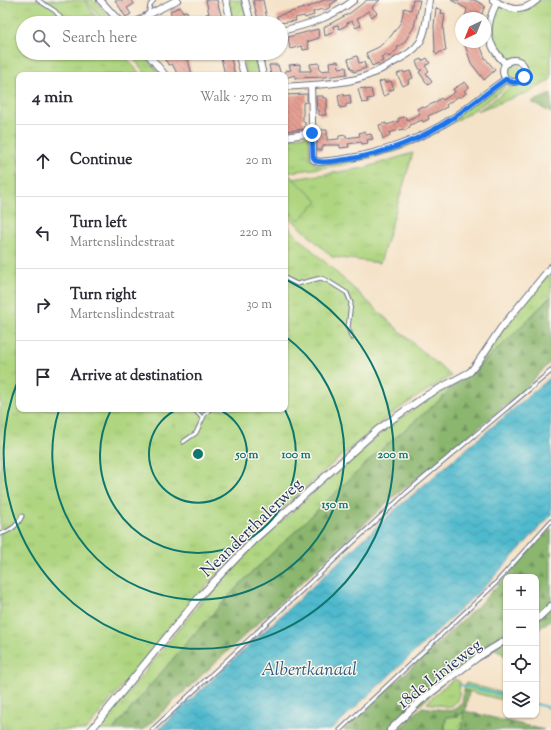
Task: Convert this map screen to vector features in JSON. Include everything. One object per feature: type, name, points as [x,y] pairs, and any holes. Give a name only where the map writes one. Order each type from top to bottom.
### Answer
[{"type":"street","points":[[100,0],[114,16]]},
{"type":"street","points":[[148,15],[177,0]]},
{"type":"street","points":[[226,0],[229,16]]},
{"type":"street","points":[[245,0],[249,16]]},
{"type":"street","points":[[288,30],[332,15],[354,0]]},
{"type":"street","points":[[288,87],[339,83],[367,76],[383,69],[413,50],[420,40],[424,27],[428,0]]},
{"type":"street","points":[[506,64],[494,51],[489,35],[490,18],[495,1],[516,10],[530,6],[537,0]]},
{"type":"street","points":[[153,60],[163,72]]},
{"type":"street","points":[[240,60],[243,72]]},
{"type":"street","points":[[260,60],[262,72]]},
{"type":"street","points":[[516,60],[522,64],[526,70],[524,77],[518,82],[510,82],[506,79],[503,73],[504,66],[509,61],[516,60]]},
{"type":"street","points":[[311,85],[313,157],[316,161],[336,161],[378,152],[416,139],[456,116],[506,79]]},
{"type":"street","points":[[288,137],[312,133]]},
{"type":"street","name":"Neanderthalerweg","points":[[90,730],[200,596],[254,540],[377,430],[427,395],[470,372],[501,328],[551,267]]},
{"type":"street","points":[[539,617],[551,606]]},
{"type":"street","name":"18de Linieweg","points":[[390,730],[420,701],[478,657],[503,642]]},
{"type":"lane","points":[[38,0],[55,11],[59,16]]},
{"type":"lane","points":[[148,15],[150,5],[154,0]]},
{"type":"lane","points":[[288,280],[297,284],[321,278],[347,293],[351,303],[348,328],[352,338]]},
{"type":"lane","points":[[152,730],[406,493],[551,371]]},
{"type":"lane","points":[[197,412],[202,418]]},
{"type":"lane","points":[[183,442],[196,433],[202,418],[207,412]]},
{"type":"lane","points":[[0,534],[8,532],[20,521],[22,516]]},
{"type":"lane","points":[[340,730],[495,584],[551,521]]},
{"type":"green space","points":[[0,0],[84,0],[95,16],[16,16],[16,60],[128,60],[138,72],[16,72],[16,412],[288,412],[288,226],[404,335],[451,376],[390,415],[331,465],[256,533],[194,599],[86,730],[0,730]]},
{"type":"green space","points":[[85,0],[94,0],[109,16],[99,16]]},
{"type":"green space","points":[[228,0],[243,0],[246,16],[231,16]]},
{"type":"green space","points":[[539,0],[551,0],[551,79],[534,90],[477,111],[502,94],[511,85],[520,83],[525,79],[527,67],[524,62],[519,58],[512,58],[505,62],[495,51],[491,36],[491,23],[498,4],[514,11]]},
{"type":"green space","points":[[135,60],[148,60],[158,72],[145,72]]},
{"type":"green space","points":[[243,60],[257,60],[260,72],[245,72]]},
{"type":"green space","points":[[514,64],[521,69],[522,72],[517,79],[514,80],[507,75],[506,72],[511,65]]},
{"type":"green space","points":[[505,81],[508,83],[501,91],[471,112],[435,133],[397,151],[347,164],[288,173],[288,138],[309,135],[310,159],[318,164],[417,140]]},
{"type":"green space","points":[[551,94],[551,113],[532,102]]},
{"type":"green space","points":[[413,153],[380,263],[332,257],[288,216],[288,175],[293,179],[364,168]]},
{"type":"green space","points":[[289,175],[318,201],[299,220],[288,210]]},
{"type":"green space","points":[[551,272],[551,296],[509,339],[476,368],[506,326]]},
{"type":"green space","points":[[551,296],[551,361],[520,394],[391,499],[143,730],[113,730],[188,641],[239,585],[376,454],[442,398],[456,384],[473,372],[509,339]]},
{"type":"green space","points":[[456,384],[442,398],[376,454],[239,585],[188,641],[113,730],[98,730],[211,589],[235,564],[337,471],[395,422],[423,403]]},
{"type":"green space","points":[[551,528],[551,619],[539,629],[539,574],[508,574]]},
{"type":"green space","points":[[503,579],[503,655],[496,649],[446,680],[394,730],[344,730],[480,604]]},
{"type":"green space","points":[[455,679],[460,682],[457,700],[453,705],[450,707],[427,703],[441,689]]},
{"type":"green space","points":[[466,683],[503,693],[503,700],[464,690]]},
{"type":"green space","points":[[464,690],[469,692],[465,711],[544,730],[461,730],[464,711],[459,716],[446,717],[445,730],[398,730],[422,707],[452,711],[462,702]]},
{"type":"green space","points":[[465,711],[461,730],[445,730],[446,717],[459,716]]},
{"type":"water","name":"Albertkanaal","points":[[551,377],[551,515],[488,583],[331,730],[158,730],[397,508]]},
{"type":"building","points":[[115,0],[132,0],[134,4],[127,8],[131,14],[125,16]]},
{"type":"building","points":[[206,0],[217,0],[221,16],[207,16],[206,14],[209,14]]},
{"type":"building","points":[[253,0],[263,0],[266,16],[257,16]]},
{"type":"building","points":[[324,0],[338,0],[330,5],[331,7],[323,11],[322,9],[313,12],[314,15],[305,18],[304,16],[295,18],[296,21],[288,22],[288,16],[277,16],[311,6]]},
{"type":"building","points":[[367,0],[380,0],[372,7],[377,13],[372,17],[368,11],[357,19],[361,25],[356,28],[352,21],[339,29],[338,25],[333,26],[334,32],[325,36],[324,27],[350,13]]},
{"type":"building","points":[[413,0],[420,0],[414,27],[404,43],[397,47],[398,49],[389,57],[387,54],[381,57],[383,61],[372,66],[366,53],[379,47],[391,36],[401,22],[404,8],[411,10]]},
{"type":"building","points":[[451,0],[475,0],[485,6],[482,12],[466,12],[467,9]]},
{"type":"building","points":[[180,7],[183,12],[187,11],[188,16],[172,16],[170,11]]},
{"type":"building","points":[[436,8],[442,10],[441,13],[445,14],[443,28],[446,51],[440,52],[437,55],[434,51]]},
{"type":"building","points":[[318,29],[319,38],[307,42],[309,49],[303,50],[302,46],[290,49],[288,37]]},
{"type":"building","points":[[466,48],[481,48],[485,58],[495,70],[484,80],[471,63]]},
{"type":"building","points":[[357,56],[359,63],[364,62],[366,68],[353,72],[348,59]]},
{"type":"building","points":[[427,58],[430,63],[425,66],[429,71],[426,73],[432,82],[428,85],[419,72],[422,70],[420,70],[416,62]]},
{"type":"building","points":[[165,60],[188,60],[191,72],[176,72],[172,64],[168,64]]},
{"type":"building","points":[[222,60],[232,60],[234,72],[224,72]]},
{"type":"building","points":[[338,61],[339,68],[346,67],[347,74],[325,77],[295,78],[295,75],[288,77],[288,72],[285,72],[291,70],[289,65],[300,64],[300,71],[311,71],[310,64],[319,63],[320,71],[330,70],[329,62]]},
{"type":"building","points":[[269,65],[278,65],[280,72],[270,72]]},
{"type":"building","points":[[403,71],[404,73],[410,71],[413,78],[408,80],[409,83],[403,86],[397,74]]},
{"type":"building","points":[[384,80],[385,83],[391,81],[394,89],[388,91],[389,94],[383,96],[379,82]]},
{"type":"building","points":[[465,82],[469,87],[464,91],[466,93],[460,98],[459,96],[446,105],[447,107],[428,116],[429,119],[410,125],[408,129],[404,131],[403,129],[389,133],[390,136],[383,139],[379,125],[386,123],[387,125],[399,121],[398,119],[403,117],[406,117],[407,120],[420,114],[417,109],[422,106],[424,108],[441,98],[443,100],[455,92],[453,89]]},
{"type":"building","points":[[365,88],[365,90],[371,89],[373,98],[367,99],[368,102],[362,103],[358,89]]},
{"type":"building","points":[[307,94],[307,102],[303,103],[303,122],[305,122],[305,129],[288,131],[288,95]]},
{"type":"building","points":[[344,94],[344,96],[350,95],[351,104],[346,104],[346,107],[340,108],[338,95]]},
{"type":"building","points":[[316,96],[323,96],[323,98],[327,98],[327,108],[325,108],[326,115],[319,115]]},
{"type":"building","points":[[319,130],[327,130],[327,140],[339,139],[339,136],[346,135],[346,138],[360,136],[359,133],[365,131],[366,135],[371,134],[373,139],[367,140],[368,143],[362,144],[361,142],[348,144],[349,147],[340,148],[340,145],[325,145],[322,147],[322,150],[317,150],[317,135],[319,135]]},
{"type":"waterway","points":[[461,685],[503,695]]},
{"type":"waterway","points":[[539,705],[551,708]]},
{"type":"route","points":[[312,133],[314,160],[319,162],[356,158],[416,139],[456,116],[506,79],[515,83],[522,80],[524,77]]}]
